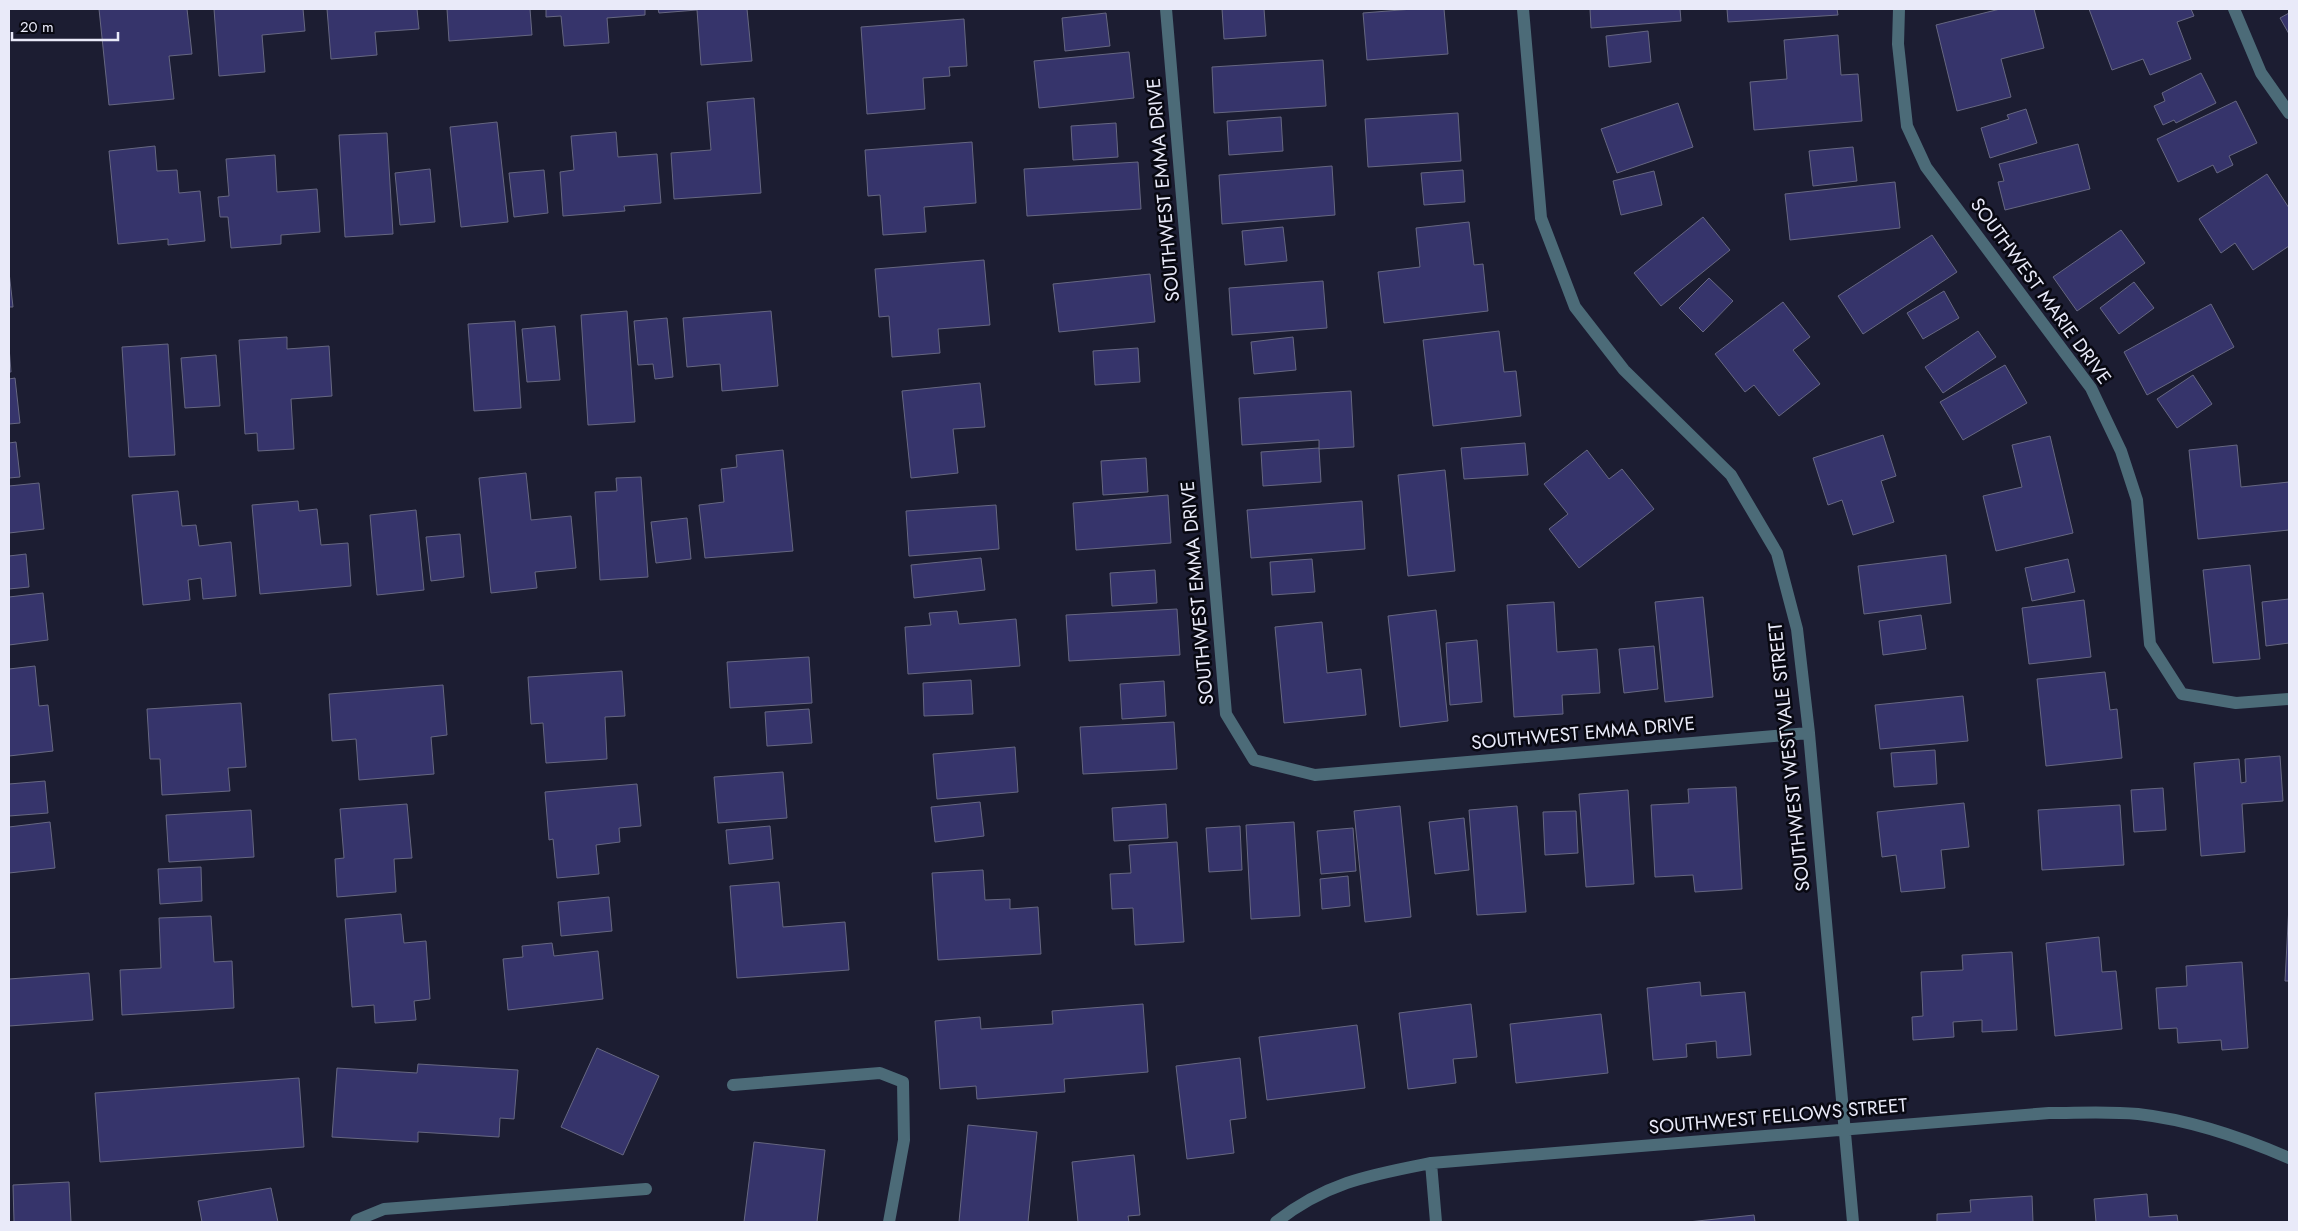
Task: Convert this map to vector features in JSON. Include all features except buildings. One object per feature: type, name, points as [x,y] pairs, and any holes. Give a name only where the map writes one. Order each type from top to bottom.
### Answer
[{"type":"street","name":"SOUTHWEST EMMA DRIVE","points":[[1166,9],[1226,714],[1254,760],[1316,775],[1809,732]]},
{"type":"street","name":"SOUTHWEST WESTVALE STREET","points":[[1523,9],[1541,218],[1575,307],[1624,370],[1731,475],[1777,553],[1796,628],[1809,732],[1853,1222]]},
{"type":"street","name":"SOUTHWEST MARIE DRIVE","points":[[1899,9],[1898,44],[1907,126],[1926,167],[2091,388],[2121,451],[2136,500],[2150,644],[2182,694],[2236,703],[2289,699]]},
{"type":"street","points":[[2234,9],[2261,73],[2289,113]]},
{"type":"street","points":[[733,1085],[880,1073],[903,1082],[904,1140],[889,1222]]},
{"type":"street","name":"SOUTHWEST FELLOWS STREET","points":[[1276,1222],[1321,1192],[1359,1177],[1431,1163],[2049,1113],[2138,1114],[2239,1136],[2289,1158]]},
{"type":"street","points":[[1431,1163],[1436,1222]]},
{"type":"street","points":[[356,1222],[384,1209],[646,1189]]}]
